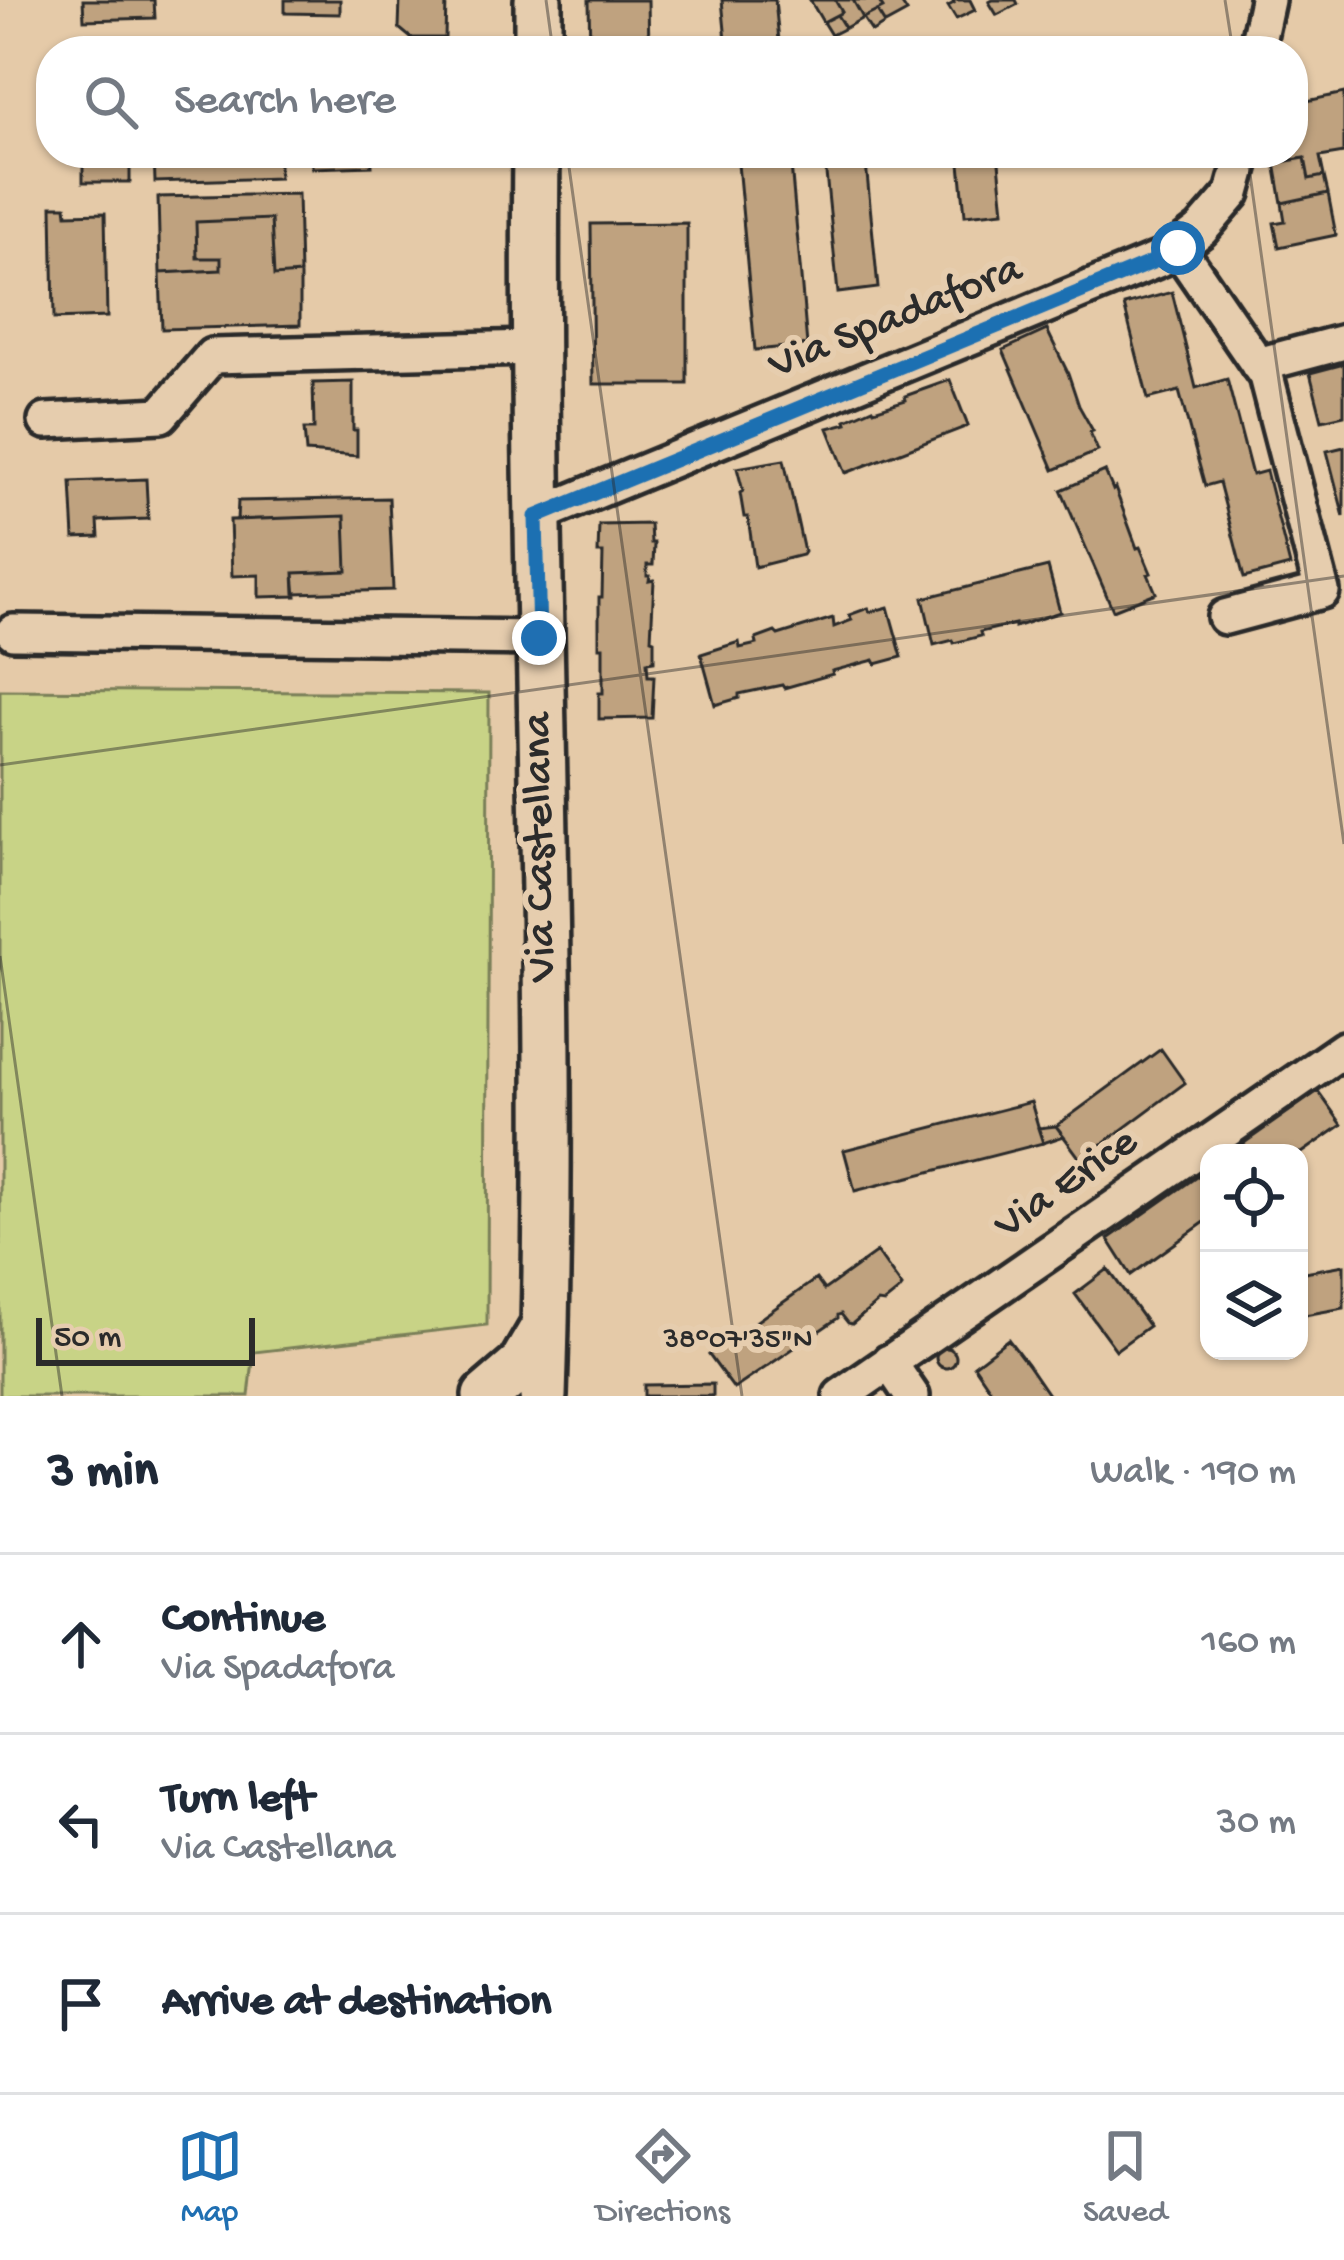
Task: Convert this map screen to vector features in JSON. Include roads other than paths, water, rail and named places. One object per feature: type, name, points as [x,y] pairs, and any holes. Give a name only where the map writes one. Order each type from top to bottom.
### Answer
[{"type":"main road","points":[[538,0],[538,36]]},
{"type":"main road","name":"Via Castellana","points":[[536,168],[534,348],[545,1020],[543,1396]]},
{"type":"main road","points":[[487,1396],[521,1366],[545,1324]]},
{"type":"street","points":[[1259,36],[1267,0]]},
{"type":"street","name":"Via Spadafora","points":[[536,517],[1167,256],[1201,230],[1232,193],[1240,168]]},
{"type":"street","points":[[1178,248],[1266,376],[1333,588],[1225,616]]},
{"type":"street","points":[[1258,365],[1344,343]]},
{"type":"street","points":[[46,421],[161,415],[212,356],[534,348]]},
{"type":"street","points":[[13,632],[539,638]]},
{"type":"street","name":"Via Erice","points":[[841,1396],[1344,1048]]},
{"type":"street","points":[[889,1363],[912,1396]]}]
